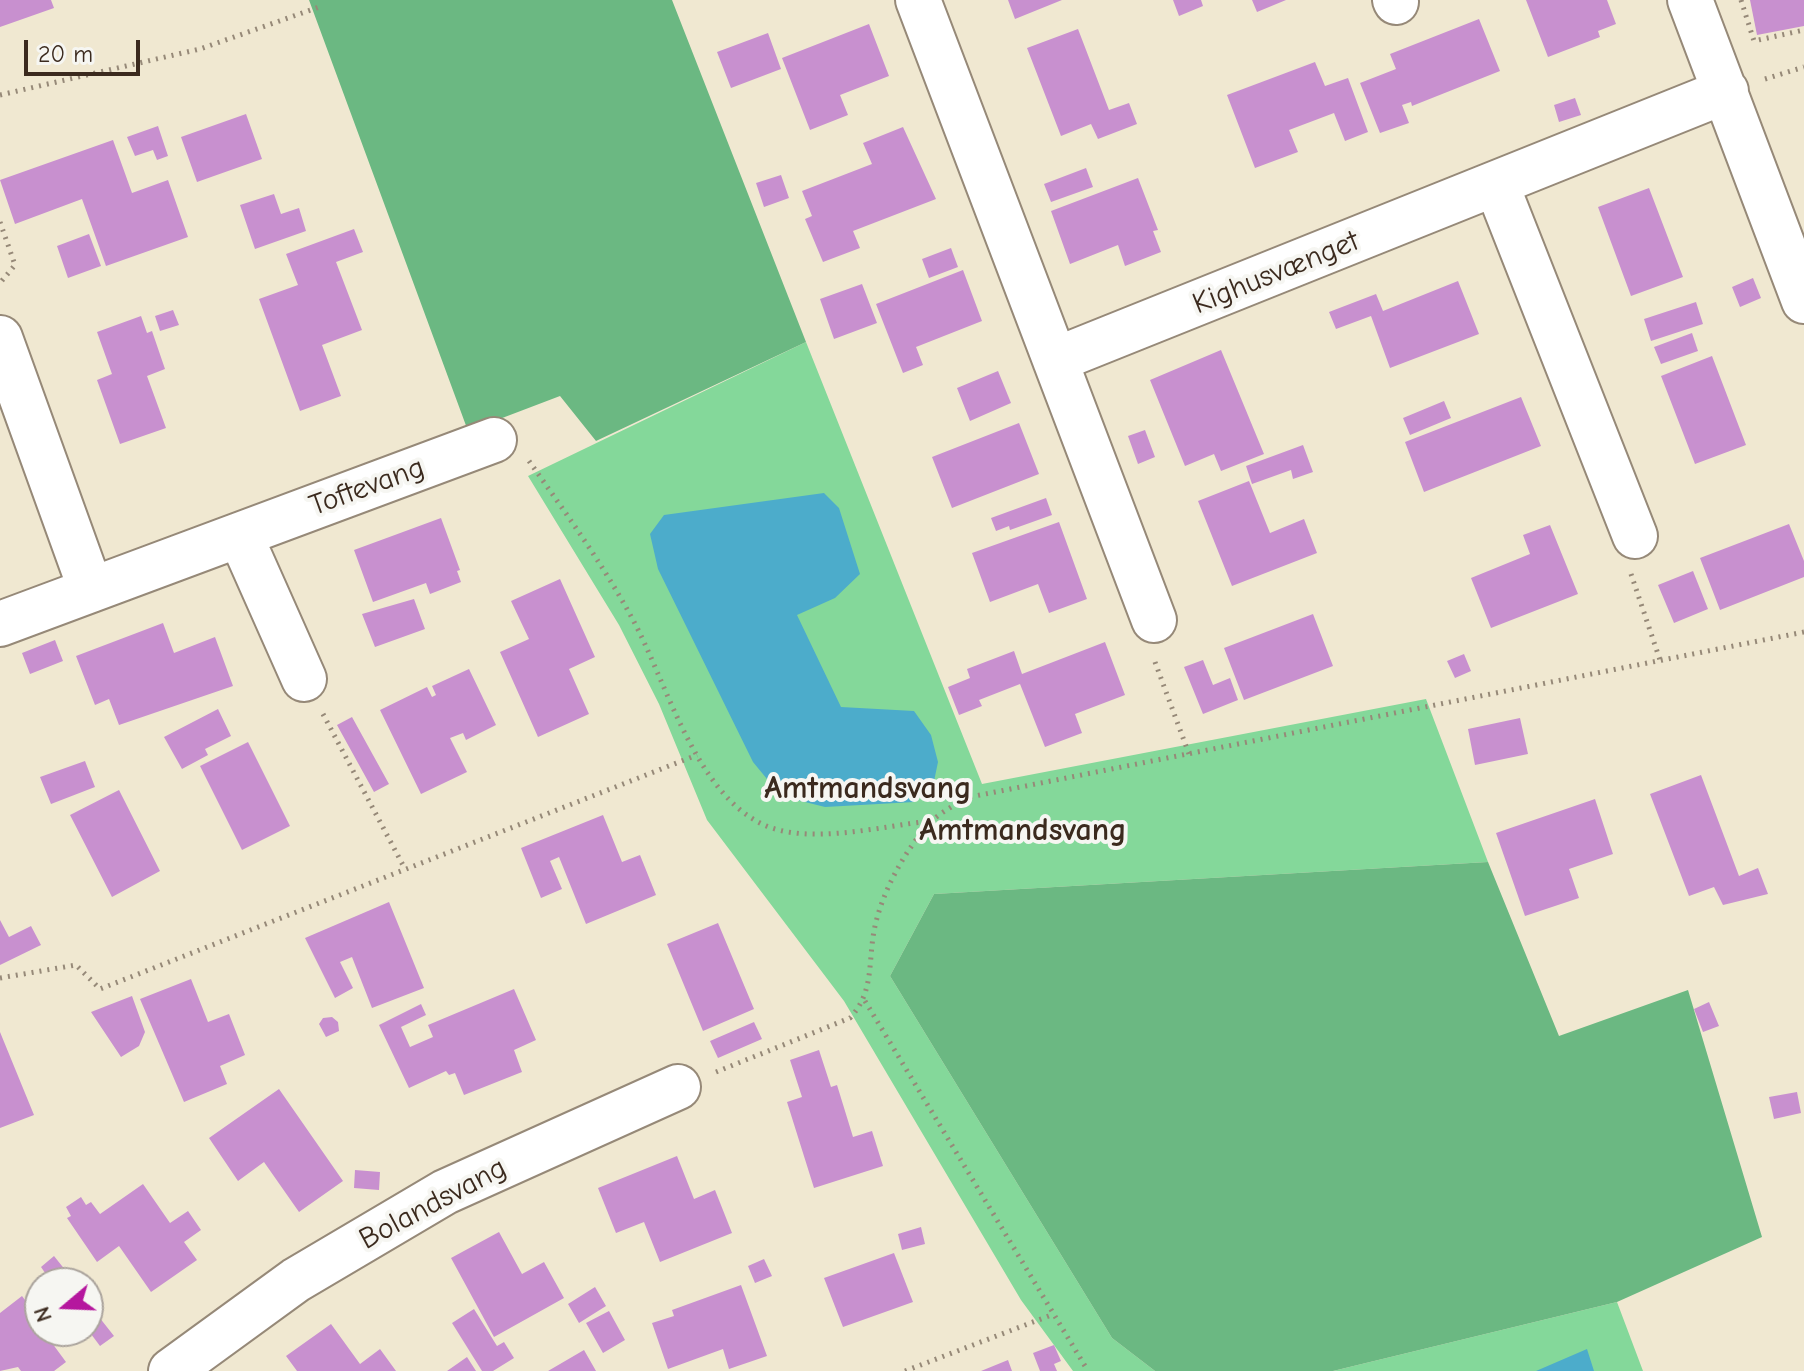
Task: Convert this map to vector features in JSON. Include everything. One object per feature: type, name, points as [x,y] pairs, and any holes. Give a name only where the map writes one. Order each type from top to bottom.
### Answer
[{"type":"street","points":[[918,0],[1154,620]]},
{"type":"street","points":[[1690,0],[1804,301]]},
{"type":"street","name":"Kighusvænget","points":[[1055,360],[1497,186],[1726,91]]},
{"type":"street","points":[[1497,186],[1635,536]]},
{"type":"street","points":[[0,338],[91,590]]},
{"type":"street","name":"Toftevang","points":[[0,624],[494,440]]},
{"type":"street","points":[[240,535],[304,679]]},
{"type":"street","name":"Bolandsvang","points":[[198,1363],[296,1280],[445,1192],[678,1087]]},
{"type":"path","points":[[1741,0],[1754,41],[1804,30]]},
{"type":"path","points":[[0,95],[200,49],[322,6]]},
{"type":"path","points":[[0,222],[15,265],[0,283]]},
{"type":"path","points":[[494,440],[525,455],[590,547],[632,618],[697,755],[733,803],[763,824],[800,835],[931,821]]},
{"type":"path","points":[[1635,536],[1622,549],[1661,663]]},
{"type":"path","points":[[1154,620],[1146,638],[1189,754]]},
{"type":"path","points":[[678,1087],[850,1018],[865,1001],[874,929],[885,896],[905,858],[931,821],[965,798],[1661,663],[1804,632]]},
{"type":"path","points":[[304,679],[405,869]]},
{"type":"path","points":[[0,978],[76,965],[100,989],[697,755]]},
{"type":"path","points":[[865,1001],[1088,1371]]},
{"type":"path","points":[[905,1371],[1054,1314]]},
{"type":"green space","points":[[309,0],[672,0],[806,342],[596,441],[560,396],[468,431]]},
{"type":"green space","points":[[806,342],[982,784],[1426,699],[1488,862],[934,894],[890,976],[1112,1338],[1155,1371],[1073,1371],[1021,1300],[844,1001],[707,820],[659,704],[619,625],[528,476]]},
{"type":"green space","points":[[1488,862],[1559,1036],[1688,990],[1762,1237],[1617,1302],[1333,1371],[1155,1371],[1112,1338],[890,976],[934,894]]},
{"type":"green space","points":[[1617,1302],[1643,1371],[1333,1371]]},
{"type":"water","points":[[824,493],[839,508],[860,574],[835,598],[797,615],[841,707],[914,711],[931,735],[938,762],[933,786],[914,802],[825,807],[781,796],[753,762],[658,569],[650,534],[664,515]]},
{"type":"water","points":[[1587,1349],[1594,1371],[1536,1371]]},
{"type":"building","points":[[0,0],[51,0],[54,8],[0,27]]},
{"type":"building","points":[[1008,0],[1062,0],[1015,19]]},
{"type":"building","points":[[1173,0],[1201,0],[1203,6],[1179,16]]},
{"type":"building","points":[[1252,0],[1286,0],[1257,12]]},
{"type":"building","points":[[1526,0],[1607,0],[1616,24],[1598,31],[1600,37],[1548,57]]},
{"type":"building","points":[[1750,0],[1804,0],[1804,26],[1757,35]]},
{"type":"building","points":[[1479,19],[1500,71],[1412,106],[1411,102],[1402,105],[1409,123],[1380,133],[1360,83],[1396,69],[1390,54]]},
{"type":"building","points":[[869,24],[889,76],[840,95],[848,115],[810,130],[782,58]]},
{"type":"building","points":[[1078,29],[1109,110],[1129,103],[1137,124],[1098,139],[1091,124],[1061,136],[1027,48]]},
{"type":"building","points":[[768,33],[781,69],[731,88],[717,52]]},
{"type":"building","points":[[1315,62],[1325,86],[1348,78],[1368,132],[1345,141],[1334,113],[1289,130],[1298,152],[1255,168],[1227,95]]},
{"type":"building","points":[[1575,98],[1581,115],[1559,122],[1554,105]]},
{"type":"building","points":[[246,114],[262,159],[197,182],[181,137]]},
{"type":"building","points":[[158,126],[168,156],[157,160],[153,150],[135,156],[127,137]]},
{"type":"building","points":[[903,127],[936,199],[853,231],[860,248],[823,262],[805,219],[812,216],[802,191],[872,164],[863,143]]},
{"type":"building","points":[[113,140],[132,193],[168,180],[188,237],[106,266],[82,199],[15,224],[0,180]]},
{"type":"building","points":[[1086,168],[1093,187],[1051,202],[1044,184]]},
{"type":"building","points":[[781,175],[789,198],[764,207],[756,183]]},
{"type":"building","points":[[1138,178],[1158,230],[1153,231],[1161,252],[1125,266],[1118,245],[1070,264],[1051,211]]},
{"type":"building","points":[[1649,188],[1683,277],[1631,296],[1598,207]]},
{"type":"building","points":[[274,194],[281,214],[299,208],[306,231],[255,249],[240,205]]},
{"type":"building","points":[[354,229],[363,252],[336,262],[362,330],[322,345],[341,396],[300,411],[259,299],[298,285],[286,254]]},
{"type":"building","points":[[89,234],[101,266],[68,278],[57,246]]},
{"type":"building","points":[[951,248],[958,267],[929,278],[922,259]]},
{"type":"building","points":[[963,270],[982,321],[916,347],[923,365],[903,373],[876,304]]},
{"type":"building","points":[[1753,278],[1761,298],[1740,307],[1732,287]]},
{"type":"building","points":[[1458,281],[1479,334],[1390,368],[1371,316],[1336,329],[1329,312],[1376,294],[1383,311]]},
{"type":"building","points":[[862,284],[877,323],[834,339],[820,299]]},
{"type":"building","points":[[1696,302],[1703,324],[1651,341],[1644,319]]},
{"type":"building","points":[[173,310],[179,325],[160,331],[155,316]]},
{"type":"building","points":[[141,316],[147,333],[152,331],[165,369],[147,376],[166,428],[120,444],[97,380],[112,374],[97,332]]},
{"type":"building","points":[[1692,333],[1698,351],[1661,364],[1654,347]]},
{"type":"building","points":[[1221,350],[1264,454],[1221,471],[1214,454],[1185,466],[1150,380]]},
{"type":"building","points":[[1712,356],[1746,445],[1695,464],[1661,376]]},
{"type":"building","points":[[998,371],[1011,403],[970,421],[957,388]]},
{"type":"building","points":[[1521,397],[1541,446],[1424,492],[1405,442]]},
{"type":"building","points":[[1444,401],[1451,418],[1410,435],[1403,418]]},
{"type":"building","points":[[1019,423],[1039,474],[952,508],[932,457]]},
{"type":"building","points":[[1145,430],[1155,457],[1138,464],[1128,436]]},
{"type":"building","points":[[1303,445],[1313,472],[1293,479],[1291,470],[1252,484],[1246,466]]},
{"type":"building","points":[[1249,481],[1270,533],[1304,519],[1317,553],[1232,586],[1198,501]]},
{"type":"building","points":[[1046,498],[1052,515],[1010,530],[1009,526],[996,531],[991,518]]},
{"type":"building","points":[[441,518],[460,570],[457,571],[461,582],[430,594],[426,583],[373,602],[354,550]]},
{"type":"building","points":[[1059,522],[1087,599],[1049,613],[1038,584],[990,602],[972,553]]},
{"type":"building","points":[[1789,524],[1804,561],[1804,577],[1720,610],[1700,558]]},
{"type":"building","points":[[1550,525],[1578,594],[1491,628],[1471,578],[1530,554],[1523,535]]},
{"type":"building","points":[[1693,571],[1708,609],[1674,623],[1658,585]]},
{"type":"building","points":[[560,579],[595,657],[569,669],[589,714],[538,737],[500,652],[529,639],[511,601]]},
{"type":"building","points":[[414,599],[425,629],[375,647],[362,614]]},
{"type":"building","points":[[1313,614],[1333,666],[1244,700],[1224,648]]},
{"type":"building","points":[[163,623],[174,653],[215,637],[233,686],[119,725],[109,699],[95,705],[76,656]]},
{"type":"building","points":[[55,640],[63,661],[30,674],[22,653]]},
{"type":"building","points":[[1105,642],[1125,695],[1075,714],[1082,733],[1045,747],[1020,684],[979,700],[982,706],[959,715],[948,687],[970,678],[967,669],[1014,651],[1022,674]]},
{"type":"building","points":[[1464,654],[1471,671],[1455,678],[1447,661]]},
{"type":"building","points":[[1203,660],[1213,685],[1230,678],[1238,700],[1203,714],[1184,667]]},
{"type":"building","points":[[469,669],[496,725],[466,740],[463,733],[450,738],[467,772],[421,794],[380,710],[427,687],[432,697],[436,695],[432,686]]},
{"type":"building","points":[[218,709],[231,736],[205,749],[208,755],[182,769],[164,737]]},
{"type":"building","points":[[352,717],[389,784],[374,792],[337,725]]},
{"type":"building","points":[[1520,718],[1528,754],[1475,765],[1468,729]]},
{"type":"building","points":[[248,742],[290,826],[242,850],[200,766]]},
{"type":"building","points":[[85,761],[95,787],[51,804],[40,777]]},
{"type":"building","points":[[1701,775],[1739,876],[1758,868],[1768,894],[1723,905],[1714,887],[1689,896],[1650,794]]},
{"type":"building","points":[[119,790],[160,871],[112,897],[70,815]]},
{"type":"building","points":[[1595,799],[1613,854],[1569,869],[1579,898],[1525,916],[1496,833]]},
{"type":"building","points":[[603,815],[622,862],[640,855],[656,895],[586,924],[559,857],[550,861],[562,889],[541,898],[521,848]]},
{"type":"building","points":[[389,902],[424,988],[372,1008],[352,957],[340,962],[353,988],[335,998],[305,938]]},
{"type":"building","points":[[0,920],[9,937],[31,926],[41,945],[0,965]]},
{"type":"building","points":[[718,923],[754,1009],[703,1031],[667,944]]},
{"type":"building","points":[[191,979],[208,1022],[229,1014],[245,1055],[220,1066],[227,1084],[184,1102],[140,999]]},
{"type":"building","points":[[514,989],[536,1040],[514,1050],[522,1072],[464,1095],[455,1073],[449,1075],[446,1071],[409,1088],[379,1025],[421,1004],[426,1015],[401,1027],[410,1047],[433,1037],[428,1025]]},
{"type":"building","points":[[132,996],[145,1032],[139,1046],[121,1057],[91,1012]]},
{"type":"building","points":[[1709,1002],[1719,1026],[1703,1032],[1694,1009]]},
{"type":"building","points":[[332,1017],[338,1022],[339,1031],[326,1037],[319,1024],[323,1018]]},
{"type":"building","points":[[754,1022],[762,1039],[718,1058],[710,1041]]},
{"type":"building","points":[[0,1032],[34,1115],[0,1128]]},
{"type":"building","points":[[819,1050],[831,1087],[837,1085],[853,1137],[872,1131],[883,1166],[814,1188],[787,1102],[802,1097],[790,1060]]},
{"type":"building","points":[[279,1089],[343,1181],[299,1212],[264,1162],[238,1181],[209,1138]]},
{"type":"building","points":[[1797,1092],[1801,1113],[1774,1119],[1769,1097]]},
{"type":"building","points":[[677,1156],[694,1199],[715,1190],[732,1233],[660,1262],[644,1222],[616,1233],[598,1188]]},
{"type":"building","points":[[355,1170],[380,1172],[379,1190],[354,1188]]},
{"type":"building","points":[[143,1184],[170,1223],[188,1211],[201,1230],[184,1242],[197,1260],[151,1292],[119,1246],[97,1262],[67,1218],[71,1216],[66,1207],[81,1197],[86,1205],[91,1202],[100,1214]]},
{"type":"building","points":[[921,1227],[925,1244],[902,1250],[898,1234]]},
{"type":"building","points":[[499,1232],[522,1274],[544,1262],[564,1298],[494,1337],[451,1258]]},
{"type":"building","points":[[894,1253],[913,1302],[843,1327],[824,1278]]},
{"type":"building","points":[[54,1256],[63,1267],[41,1267]]},
{"type":"building","points":[[764,1259],[772,1276],[755,1283],[748,1266]]},
{"type":"building","points":[[741,1285],[767,1356],[729,1369],[723,1349],[668,1369],[652,1323],[674,1316],[672,1310]]},
{"type":"building","points":[[595,1287],[606,1306],[579,1323],[568,1304]]},
{"type":"building","points":[[22,1296],[24,1347],[55,1347],[66,1362],[54,1371],[21,1371],[18,1367],[0,1371],[0,1313]]},
{"type":"building","points":[[474,1309],[497,1346],[504,1342],[514,1358],[493,1371],[482,1371],[452,1323]]},
{"type":"building","points":[[609,1311],[625,1340],[603,1353],[586,1323]]},
{"type":"building","points":[[104,1323],[114,1336],[104,1343]]},
{"type":"building","points":[[331,1324],[360,1364],[380,1349],[396,1371],[297,1371],[286,1356]]},
{"type":"building","points":[[1054,1345],[1061,1361],[1054,1364],[1057,1371],[1040,1371],[1033,1353]]},
{"type":"building","points":[[584,1350],[596,1371],[548,1371]]},
{"type":"building","points":[[467,1357],[476,1371],[447,1371]]},
{"type":"building","points":[[1008,1360],[1012,1371],[981,1371]]},
{"type":"district","name":"Amtmandsvang","points":[[868,789]]},
{"type":"district","name":"Amtmandsvang","points":[[1023,831]]}]
